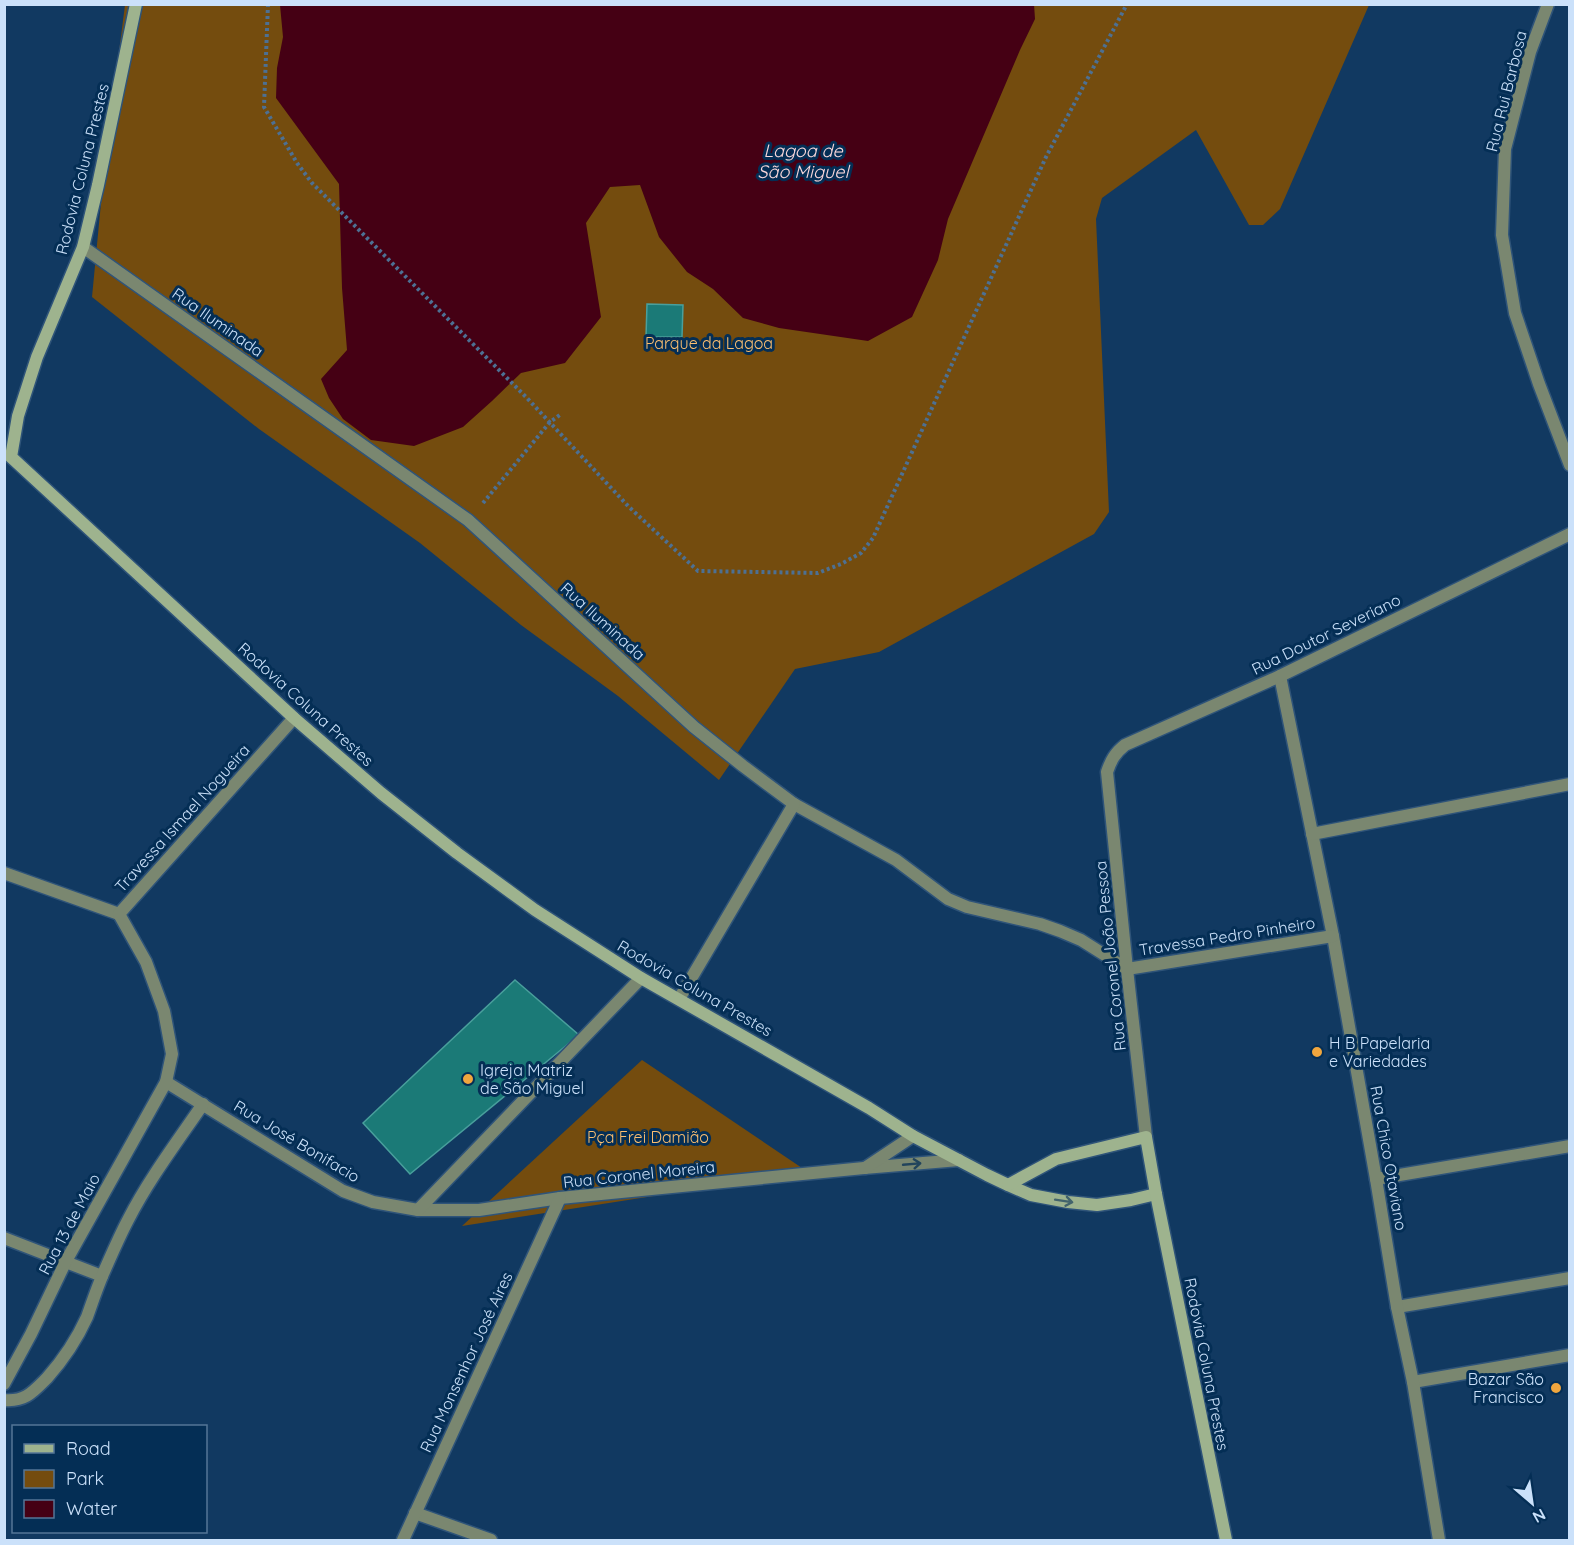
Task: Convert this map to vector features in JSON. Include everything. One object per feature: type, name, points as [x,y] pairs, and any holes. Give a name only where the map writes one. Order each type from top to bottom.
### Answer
[{"type":"main road","name":"Rodovia Coluna Prestes","points":[[136,4],[83,247],[33,366],[8,455],[294,718],[381,792],[457,853],[536,910],[641,978],[869,1108],[913,1136],[1031,1195],[1097,1205],[1156,1194]]},
{"type":"main road","name":"Rodovia Coluna Prestes","points":[[1146,1137],[1226,1540]]},
{"type":"main road","points":[[1008,1185],[1056,1159],[1146,1137]]},
{"type":"street","name":"Rua Rui Barbosa","points":[[1548,4],[1530,52],[1505,149],[1502,235],[1515,313],[1569,465]]},
{"type":"street","name":"Rua Iluminada","points":[[83,247],[468,520],[694,727],[794,804],[896,861],[948,899],[967,907],[1060,931],[1081,940],[1127,969]]},
{"type":"street","name":"Rua Doutor Severiano","points":[[1107,772],[1117,751],[1125,745],[1280,676],[1569,534]]},
{"type":"street","name":"Rua Chico Otaviano","points":[[1280,676],[1333,936],[1439,1540]]},
{"type":"street","name":"Travessa Ismael Nogueira","points":[[166,1082],[172,1054],[164,1011],[146,962],[119,914],[294,718]]},
{"type":"street","name":"Rua Coronel João Pessoa","points":[[1107,772],[1146,1137]]},
{"type":"street","points":[[1312,834],[1569,784]]},
{"type":"street","points":[[680,999],[794,804]]},
{"type":"street","points":[[4,873],[119,914]]},
{"type":"street","name":"Travessa Pedro Pinheiro","points":[[1127,969],[1333,936]]},
{"type":"street","points":[[418,1210],[641,978]]},
{"type":"street","name":"Rua José Bonifacio","points":[[166,1082],[343,1191],[373,1202],[418,1210]]},
{"type":"street","name":"Rua 13 de Maio","points":[[4,1384],[32,1334],[66,1261],[166,1082]]},
{"type":"street","points":[[4,1400],[15,1401],[33,1392],[54,1370],[71,1347],[86,1318],[102,1276],[128,1220],[145,1190],[203,1104]]},
{"type":"street","name":"Rua Coronel Moreira","points":[[864,1168],[913,1136]]},
{"type":"street","points":[[1376,1179],[1569,1146]]},
{"type":"street","name":"Rua Coronel Moreira","points":[[418,1210],[479,1210],[560,1198],[959,1160]]},
{"type":"street","name":"Rua Monsenhor José Aires","points":[[403,1540],[560,1198]]},
{"type":"street","points":[[4,1238],[102,1276]]},
{"type":"street","points":[[1397,1307],[1569,1278]]},
{"type":"street","points":[[1413,1382],[1569,1355]]},
{"type":"street","points":[[415,1513],[491,1540]]},
{"type":"path","points":[[268,4],[264,107],[297,163],[312,183],[550,422],[629,507],[698,571],[818,573],[861,554],[873,538],[1046,158],[1127,4]]},
{"type":"path","points":[[468,520],[550,422],[561,414]]},
{"type":"green space","name":"Parque da Lagoa","points":[[125,5],[1369,5],[1280,209],[1263,225],[1249,225],[1196,130],[1102,198],[1096,219],[1109,512],[1094,534],[879,652],[795,669],[719,780],[618,696],[521,625],[420,543],[259,429],[92,297],[105,161]]},
{"type":"green space","name":"Pça Frei Damião","points":[[642,1060],[808,1172],[462,1226]]},
{"type":"water","name":"Lagoa de São Miguel","points":[[1034,4],[1035,19],[948,219],[938,260],[912,317],[868,341],[779,328],[743,318],[713,289],[687,272],[659,237],[640,185],[610,187],[586,223],[601,317],[565,363],[521,373],[463,427],[414,446],[371,440],[343,419],[329,398],[321,379],[347,350],[342,288],[339,184],[276,98],[277,68],[283,37],[280,5]]},
{"type":"building","points":[[647,304],[683,305],[682,337],[646,337]]},
{"type":"building","name":"Igreja Matriz de São Miguel","points":[[515,980],[579,1035],[410,1174],[363,1123]]},
{"type":"place","name":"H B Papelaria e Variedades","points":[[1317,1052]]},
{"type":"place","name":"Igreja Matriz de São Miguel","points":[[468,1079]]},
{"type":"place","name":"Bazar São Francisco","points":[[1556,1388]]}]
